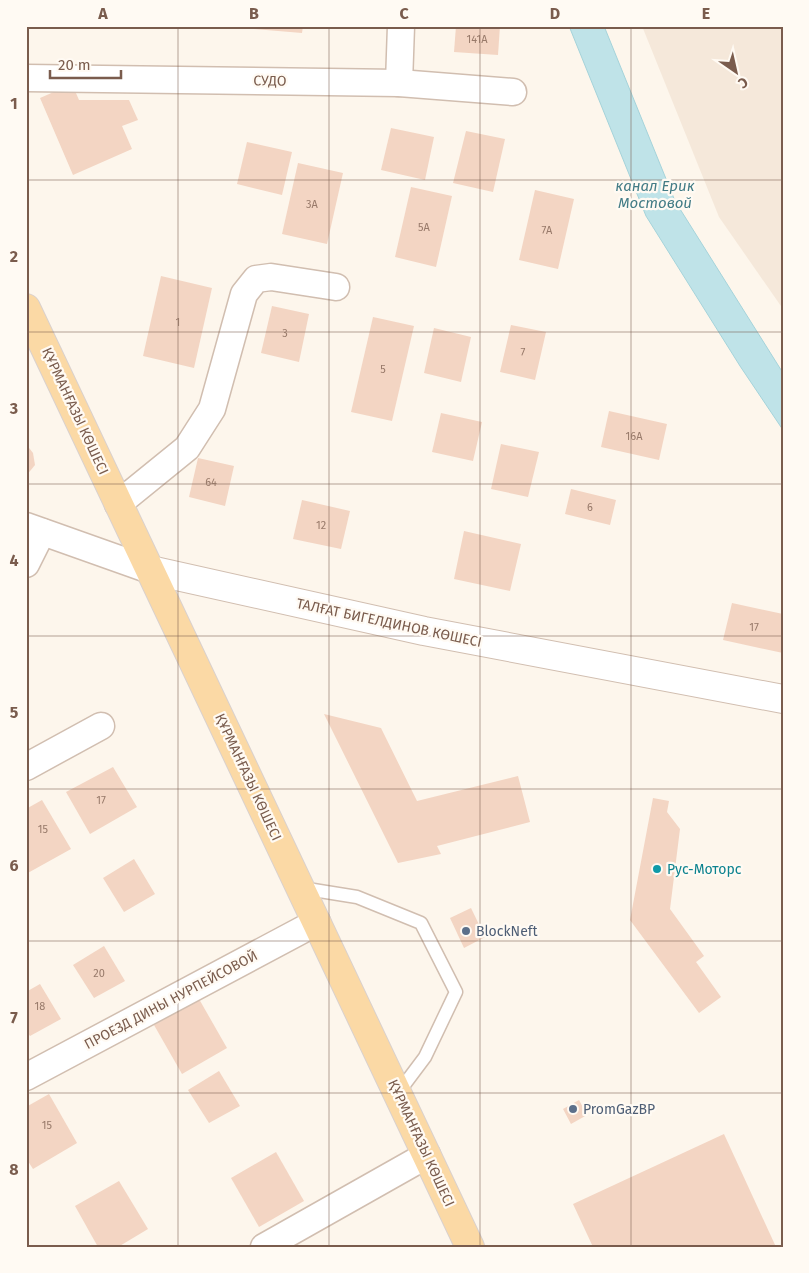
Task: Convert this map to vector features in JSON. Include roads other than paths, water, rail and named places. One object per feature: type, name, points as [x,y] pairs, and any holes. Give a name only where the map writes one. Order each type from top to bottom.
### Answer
[{"type":"main road","name":"ҚҰРМАНҒАЗЫ КӨШЕСІ","points":[[26,308],[470,1247]]},
{"type":"street","points":[[399,83],[401,26]]},
{"type":"street","name":"СУДО","points":[[26,78],[399,83],[513,92]]},
{"type":"street","points":[[118,504],[187,448],[212,410],[244,294],[256,279],[271,277],[336,287]]},
{"type":"street","points":[[26,564],[34,529]]},
{"type":"street","name":"ТАЛҒАТ БИГЕЛДИНОВ КӨШЕСІ","points":[[34,529],[150,570],[424,631],[771,697]]},
{"type":"street","points":[[26,768],[101,726]]},
{"type":"street","name":"ПРОЕЗД ДИНЫ НУРПЕЙСОВОЙ","points":[[26,1077],[316,922]]},
{"type":"street","points":[[264,1247],[427,1155]]},
{"type":"lane","points":[[300,888],[357,898],[421,923],[456,992],[424,1057],[398,1093]]},
{"type":"water","name":"канал Ерик Мостовой","points":[[569,26],[604,26],[675,201],[783,373],[783,430],[740,366],[646,216]]},
{"type":"place","name":"Рус-Моторс","points":[[657,869]]},
{"type":"place","name":"BlockNeft","points":[[466,931]]},
{"type":"place","name":"PromGazBP","points":[[573,1109]]}]
